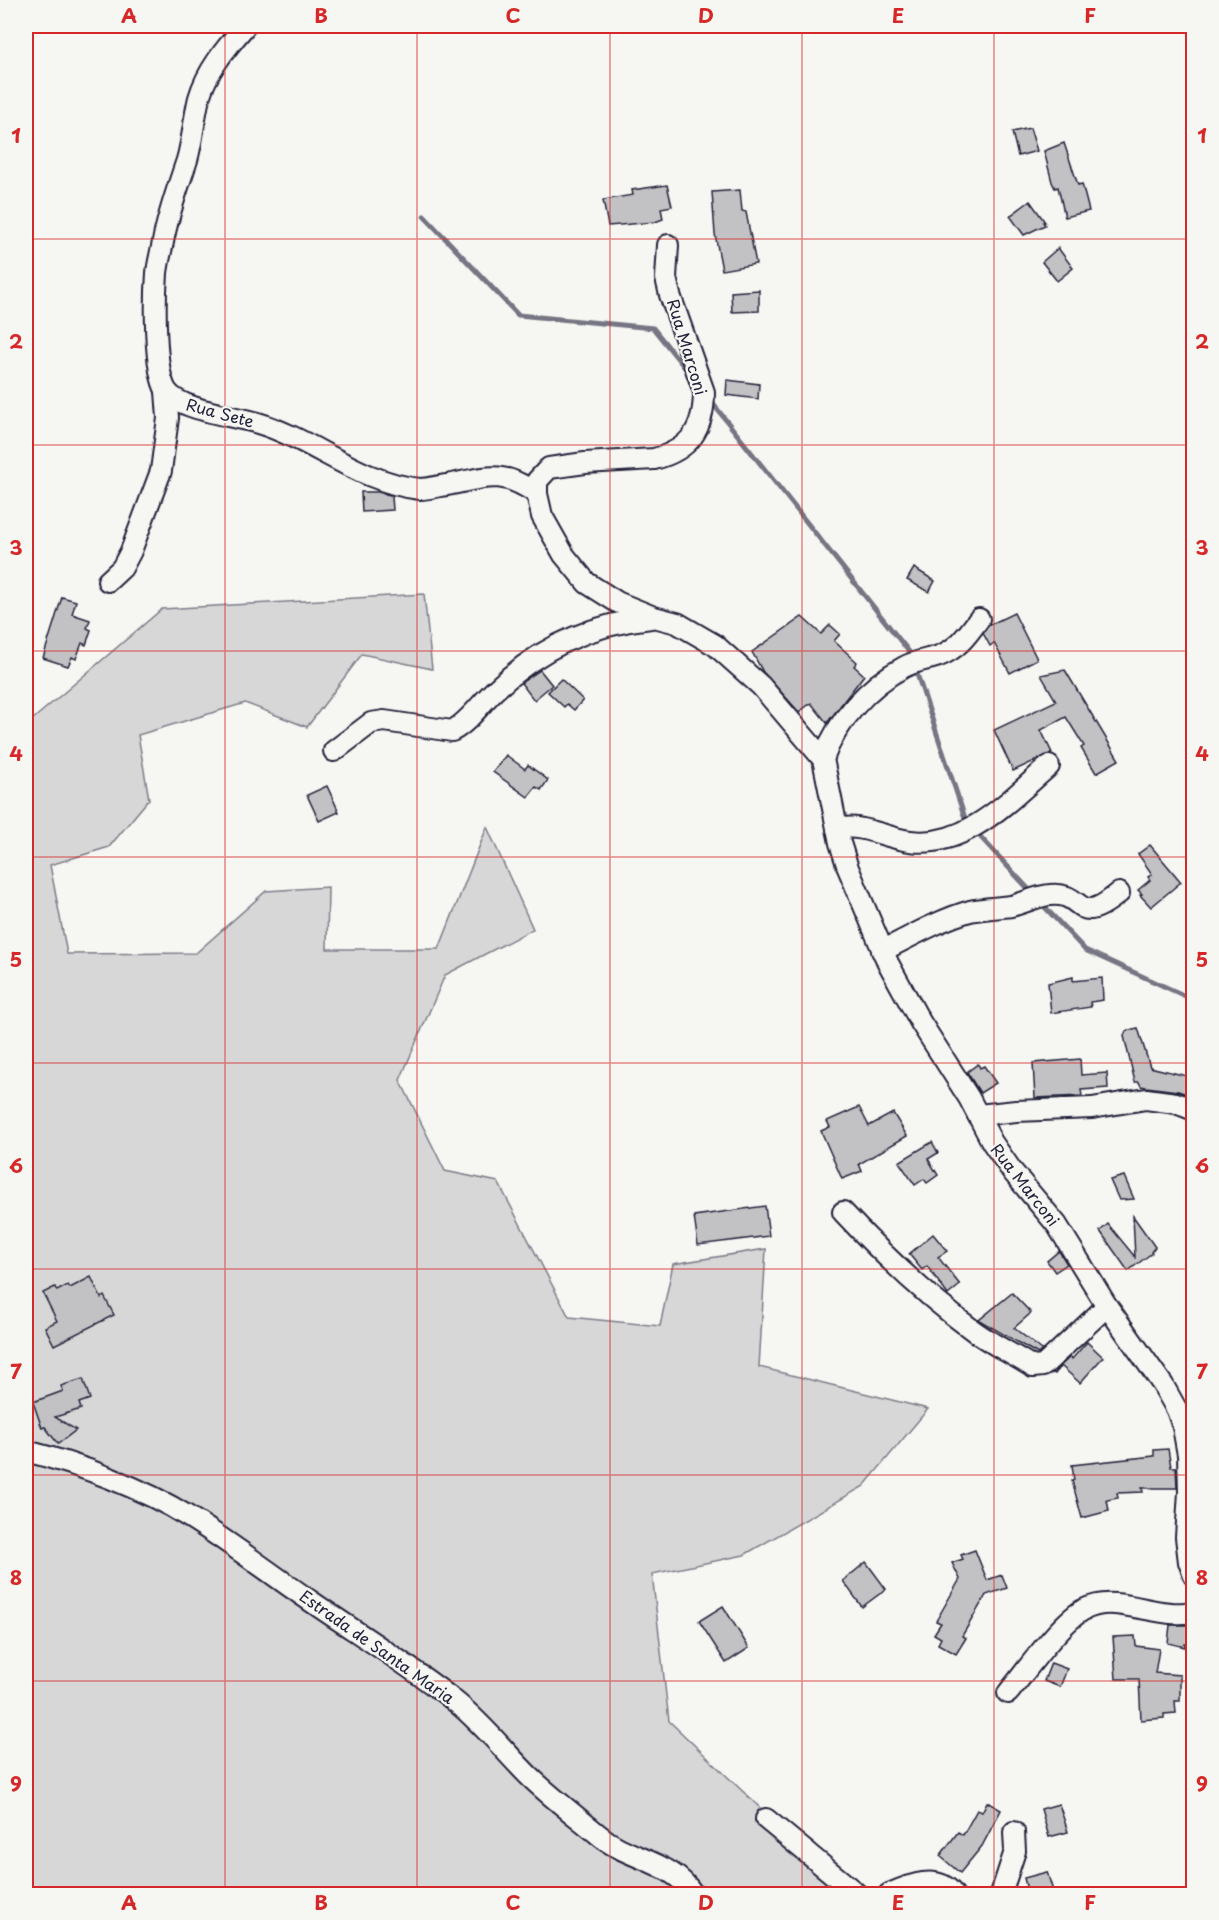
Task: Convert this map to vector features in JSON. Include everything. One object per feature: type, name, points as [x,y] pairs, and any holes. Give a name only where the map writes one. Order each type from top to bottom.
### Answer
[{"type":"street","name":"Rua Sete","points":[[245,26],[217,61],[204,83],[188,157],[167,220],[157,273],[157,364],[166,391],[176,400],[191,406],[259,423],[367,475],[390,483],[425,489],[479,478],[507,477],[537,494]]},
{"type":"street","name":"Rua Marconi","points":[[668,245],[666,278],[670,295],[704,392],[704,408],[694,435],[683,447],[654,459],[585,463],[549,468],[537,481],[537,494],[542,516],[564,555],[587,583],[617,603],[677,623],[700,635],[733,659],[762,686],[823,759],[837,829],[848,868],[882,951],[921,1023],[978,1115],[992,1142],[1012,1171],[1057,1226],[1107,1306],[1163,1385],[1177,1410],[1183,1427],[1189,1478],[1186,1544],[1194,1576]]},
{"type":"street","points":[[108,581],[122,568],[131,551],[161,471],[168,418],[166,391]]},
{"type":"street","points":[[334,751],[371,723],[384,721],[452,731],[464,724],[513,675],[548,650],[603,626],[620,621],[654,617]]},
{"type":"street","points":[[823,759],[836,730],[868,694],[891,674],[905,666],[939,656],[951,649],[962,641],[979,619]]},
{"type":"street","points":[[837,829],[864,828],[912,842],[949,838],[984,821],[1049,766]]},
{"type":"street","points":[[882,951],[969,911],[1012,906],[1057,894],[1065,896],[1083,908],[1098,909],[1119,893]]},
{"type":"street","points":[[978,1115],[1092,1108],[1146,1099],[1176,1102],[1194,1110]]},
{"type":"street","points":[[843,1212],[876,1247],[934,1299],[974,1331],[1033,1367],[1043,1366],[1107,1306]]},
{"type":"street","name":"Estrada de Santa Maria","points":[[26,1451],[75,1466],[136,1490],[188,1516],[420,1675],[458,1704],[495,1738],[530,1777],[601,1837],[669,1870],[693,1894]]},
{"type":"street","points":[[1008,1693],[1065,1624],[1082,1611],[1096,1605],[1114,1604],[1171,1613],[1194,1612]]},
{"type":"street","points":[[766,1819],[856,1894]]},
{"type":"street","points":[[1001,1894],[1015,1851],[1014,1832]]},
{"type":"street","points":[[889,1894],[918,1883],[930,1883],[940,1884],[953,1894]]},
{"type":"shaded area","points":[[424,594],[432,669],[362,654],[307,727],[245,703],[138,735],[149,799],[109,847],[50,865],[67,954],[196,953],[266,891],[328,887],[327,949],[439,949],[487,827],[533,929],[445,975],[400,1080],[445,1171],[498,1182],[569,1317],[660,1326],[673,1264],[766,1249],[759,1367],[928,1409],[864,1486],[744,1555],[652,1574],[669,1721],[841,1885],[841,1894],[26,1894],[26,725],[162,609]]},
{"type":"building","points":[[1030,128],[1037,151],[1018,156],[1012,132]]},
{"type":"building","points":[[1064,143],[1078,185],[1082,184],[1089,211],[1065,217],[1058,187],[1055,188],[1052,182],[1044,151]]},
{"type":"building","points":[[667,185],[672,206],[661,208],[663,219],[655,222],[608,226],[603,200],[633,195],[632,190]]},
{"type":"building","points":[[740,190],[742,211],[746,212],[756,264],[722,270],[715,234],[712,192]]},
{"type":"building","points":[[1030,201],[1045,225],[1024,235],[1010,216]]},
{"type":"building","points":[[1058,248],[1073,268],[1057,281],[1042,262]]},
{"type":"building","points":[[759,290],[759,311],[732,312],[731,292]]},
{"type":"building","points":[[727,380],[759,384],[758,399],[726,395]]},
{"type":"building","points":[[361,492],[378,492],[389,495],[392,497],[393,510],[362,512]]},
{"type":"building","points":[[914,568],[935,581],[929,592],[907,580]]},
{"type":"building","points":[[62,597],[76,601],[72,614],[90,620],[87,628],[91,630],[86,645],[82,643],[76,659],[72,657],[68,666],[43,658]]},
{"type":"building","points":[[1014,613],[1037,659],[1010,673],[994,643],[990,646],[983,633],[989,625]]},
{"type":"building","points":[[802,617],[821,634],[830,625],[840,634],[834,641],[857,662],[854,666],[864,675],[827,723],[811,703],[799,712],[763,672],[752,652]]},
{"type":"building","points":[[540,670],[552,685],[534,700],[521,683]]},
{"type":"building","points":[[1065,670],[1119,760],[1096,773],[1081,748],[1084,746],[1066,717],[1041,730],[1052,753],[1013,771],[994,730],[1056,701],[1041,675]]},
{"type":"building","points":[[561,679],[583,700],[574,710],[567,704],[564,707],[548,692]]},
{"type":"building","points":[[506,755],[525,769],[528,765],[548,780],[541,790],[536,787],[528,797],[493,772]]},
{"type":"building","points":[[327,786],[339,812],[319,821],[307,795]]},
{"type":"building","points":[[1150,845],[1181,882],[1151,907],[1138,890],[1150,880],[1148,877],[1152,874],[1138,854]]},
{"type":"building","points":[[1073,977],[1073,981],[1102,978],[1103,1000],[1090,1002],[1091,1007],[1051,1013],[1048,983]]},
{"type":"building","points":[[1138,1028],[1150,1067],[1191,1077],[1187,1094],[1141,1086],[1139,1082],[1135,1082],[1124,1036],[1126,1031]]},
{"type":"building","points":[[1080,1059],[1081,1075],[1107,1073],[1108,1088],[1081,1090],[1082,1096],[1035,1098],[1033,1063]]},
{"type":"building","points":[[978,1064],[980,1068],[984,1066],[996,1083],[980,1093],[967,1072]]},
{"type":"building","points":[[859,1107],[869,1126],[893,1113],[907,1136],[859,1164],[862,1171],[842,1179],[821,1131],[830,1127],[827,1121]]},
{"type":"building","points":[[932,1142],[938,1153],[928,1159],[938,1175],[927,1183],[924,1179],[915,1185],[899,1162]]},
{"type":"building","points":[[1124,1176],[1134,1199],[1119,1200],[1110,1180]]},
{"type":"building","points":[[765,1206],[769,1236],[698,1245],[694,1216]]},
{"type":"building","points":[[1133,1216],[1155,1247],[1152,1253],[1128,1271],[1100,1231],[1108,1224],[1135,1257]]},
{"type":"building","points":[[933,1234],[947,1251],[938,1257],[960,1285],[948,1295],[927,1266],[922,1270],[909,1254]]},
{"type":"building","points":[[1059,1251],[1067,1264],[1055,1272],[1047,1261]]},
{"type":"building","points":[[91,1277],[101,1298],[104,1296],[114,1315],[54,1345],[45,1327],[57,1321],[43,1293],[55,1287],[57,1291],[68,1285],[70,1288]]},
{"type":"building","points":[[1012,1293],[1031,1313],[1014,1328],[1042,1350],[1038,1354],[979,1320]]},
{"type":"building","points":[[1087,1342],[1103,1357],[1080,1383],[1061,1366],[1055,1374],[1053,1373],[1070,1357],[1072,1359]]},
{"type":"building","points":[[83,1379],[90,1399],[79,1403],[81,1409],[55,1417],[76,1430],[58,1444],[45,1427],[42,1428],[33,1402],[63,1391],[61,1386]]},
{"type":"building","points":[[1168,1449],[1171,1467],[1176,1467],[1177,1488],[1142,1488],[1143,1492],[1117,1493],[1118,1498],[1107,1500],[1109,1511],[1082,1518],[1072,1481],[1074,1480],[1072,1465],[1154,1456],[1154,1450]]},
{"type":"building","points":[[975,1550],[987,1580],[1002,1575],[1007,1588],[986,1595],[962,1636],[966,1638],[956,1654],[938,1644],[941,1638],[934,1634],[941,1623],[936,1621],[960,1579],[952,1563],[963,1559],[961,1555]]},
{"type":"building","points":[[866,1562],[886,1589],[862,1607],[843,1581]]},
{"type":"building","points":[[723,1606],[749,1648],[726,1663],[699,1621]]},
{"type":"building","points":[[1170,1625],[1194,1625],[1189,1644],[1185,1644],[1185,1647],[1168,1643]]},
{"type":"building","points":[[1135,1636],[1136,1646],[1159,1649],[1155,1673],[1180,1675],[1180,1701],[1175,1701],[1176,1713],[1164,1714],[1164,1718],[1141,1720],[1139,1679],[1116,1679],[1113,1637]]},
{"type":"building","points":[[1051,1663],[1067,1669],[1060,1687],[1044,1681]]},
{"type":"building","points":[[987,1802],[1001,1810],[982,1846],[960,1873],[940,1856],[958,1832],[963,1835],[977,1810],[982,1812]]},
{"type":"building","points":[[1059,1804],[1068,1832],[1049,1837],[1041,1809]]},
{"type":"building","points":[[1047,1872],[1054,1894],[1028,1894],[1024,1878]]},
{"type":"waterway","points":[[424,216],[518,315],[653,328],[690,374]]},
{"type":"waterway","points":[[710,400],[910,653],[966,821],[969,824]]},
{"type":"waterway","points":[[975,831],[1034,895]]},
{"type":"waterway","points":[[1040,902],[1085,950],[1194,1000]]}]
